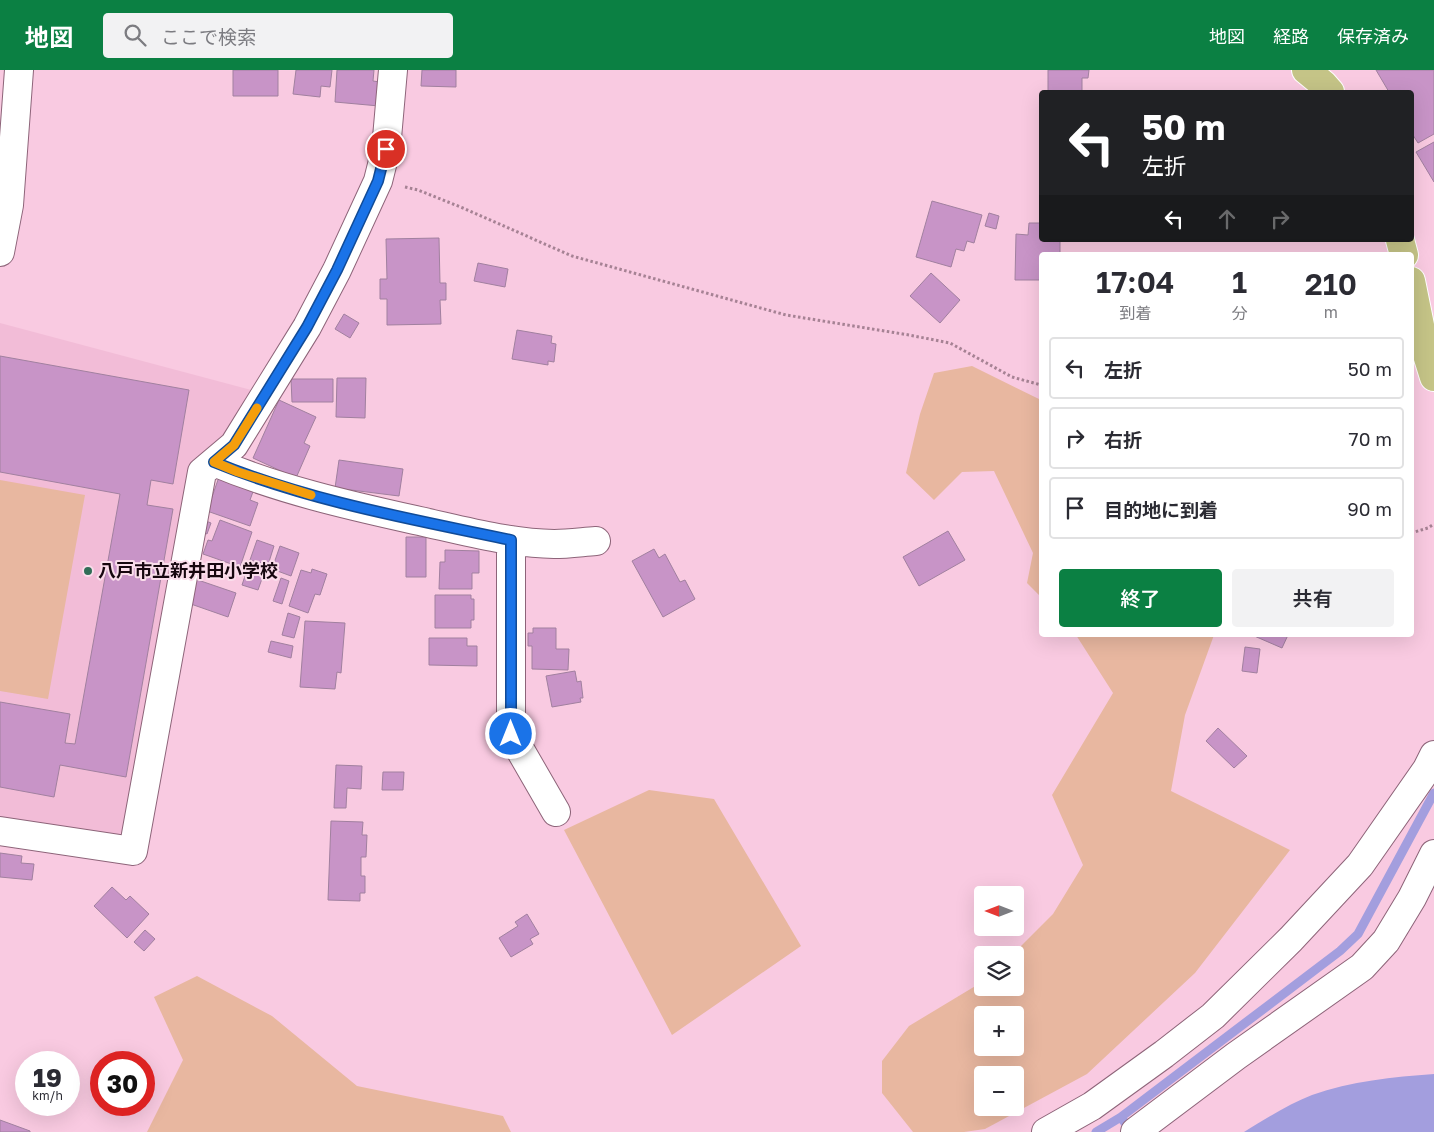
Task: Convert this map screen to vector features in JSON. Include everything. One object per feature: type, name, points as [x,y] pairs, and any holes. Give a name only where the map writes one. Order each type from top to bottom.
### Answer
[{"type":"main road","points":[[1306,70],[1328,90]]},
{"type":"main road","points":[[1414,296],[1424,345],[1434,377]]},
{"type":"street","points":[[0,252],[10,195],[18,70]]},
{"type":"street","points":[[0,831],[133,850],[202,472],[234,445],[307,327],[337,270],[378,181],[386,149],[393,70]]},
{"type":"street","points":[[214,462],[238,472],[318,497],[511,540],[555,544],[596,541]]},
{"type":"street","points":[[511,540],[511,734],[556,812]]},
{"type":"street","points":[[1046,1132],[1092,1106],[1164,1054],[1212,1016],[1291,939],[1360,865],[1427,770],[1434,755]]},
{"type":"street","points":[[1135,1132],[1236,1056],[1362,967],[1386,941],[1412,898],[1434,854]]},
{"type":"path","points":[[378,181],[418,190],[572,256],[786,315],[950,343],[1012,377],[1039,384]]},
{"type":"path","points":[[1414,532],[1434,524]]},
{"type":"shaded area","name":"八戸市立新井田小学校","points":[[0,323],[255,391],[227,440],[196,466],[130,826],[111,840],[0,824]]},
{"type":"shaded area","points":[[972,366],[1039,399],[1039,595],[1027,583],[1033,553],[994,471],[962,472],[934,500],[906,473],[920,414],[934,373]]},
{"type":"shaded area","points":[[0,480],[85,495],[48,699],[0,691]]},
{"type":"shaded area","points":[[1077,637],[1213,637],[1185,715],[1171,791],[1290,850],[1195,973],[1087,1074],[1024,1108],[1024,1066],[974,1066],[974,1116],[1009,1116],[985,1129],[964,1132],[913,1132],[882,1093],[882,1061],[909,1026],[974,987],[974,996],[1024,996],[1024,946],[1021,946],[1053,914],[1083,865],[1052,795],[1113,693]]},
{"type":"shaded area","points":[[649,790],[714,799],[801,946],[672,1035],[564,830]]},
{"type":"shaded area","points":[[197,976],[272,1016],[357,1086],[503,1116],[511,1132],[147,1132],[183,1060],[154,997]]},
{"type":"shaded area","points":[[1434,1074],[1434,1132],[1244,1132],[1277,1112],[1327,1090],[1372,1080]]},
{"type":"building","points":[[233,70],[278,70],[278,96],[233,96]]},
{"type":"building","points":[[296,70],[332,70],[330,87],[321,86],[320,97],[293,94]]},
{"type":"building","points":[[337,70],[374,70],[373,81],[380,82],[379,106],[335,102]]},
{"type":"building","points":[[422,70],[456,70],[456,87],[421,86]]},
{"type":"building","points":[[1048,70],[1089,70],[1088,78],[1082,78],[1082,90],[1048,90]]},
{"type":"building","points":[[1376,70],[1434,70],[1434,134],[1418,143],[1414,137],[1414,90],[1388,90]]},
{"type":"building","points":[[1434,142],[1434,182],[1416,152]]},
{"type":"building","points":[[932,201],[982,215],[974,243],[967,241],[964,251],[956,249],[951,267],[916,257]]},
{"type":"building","points":[[989,213],[999,216],[996,229],[985,226]]},
{"type":"building","points":[[1029,223],[1039,223],[1039,242],[1060,242],[1060,252],[1039,252],[1039,280],[1015,280],[1016,234],[1028,235]]},
{"type":"building","points":[[439,238],[440,283],[446,283],[446,300],[440,300],[441,324],[387,325],[387,299],[380,299],[380,279],[387,279],[386,239]]},
{"type":"building","points":[[478,263],[508,269],[505,287],[474,281]]},
{"type":"building","points":[[931,273],[960,300],[940,323],[910,296]]},
{"type":"building","points":[[344,314],[359,323],[350,338],[335,329]]},
{"type":"building","points":[[517,330],[552,336],[551,343],[556,344],[554,362],[548,361],[548,365],[512,359]]},
{"type":"building","points":[[0,356],[189,390],[173,484],[151,480],[147,505],[173,509],[126,777],[60,765],[54,797],[0,787],[0,702],[70,714],[65,743],[75,744],[120,494],[0,472]]},
{"type":"building","points":[[337,378],[366,378],[365,418],[336,417]]},
{"type":"building","points":[[291,379],[333,379],[333,402],[292,402]]},
{"type":"building","points":[[279,400],[316,417],[304,443],[310,446],[296,478],[253,458]]},
{"type":"building","points":[[339,460],[403,469],[399,496],[335,488]]},
{"type":"building","points":[[219,477],[254,489],[250,500],[258,503],[250,526],[207,511]]},
{"type":"building","points":[[220,520],[252,532],[240,567],[203,554],[208,540],[212,541]]},
{"type":"building","points":[[206,521],[211,523],[207,534],[202,532]]},
{"type":"building","points":[[948,531],[965,560],[919,586],[903,557]]},
{"type":"building","points":[[406,537],[426,537],[426,577],[406,577]]},
{"type":"building","points":[[257,540],[274,546],[268,565],[250,560]]},
{"type":"building","points":[[280,546],[299,553],[291,576],[272,569]]},
{"type":"building","points":[[654,549],[659,558],[665,554],[680,582],[685,580],[695,599],[663,617],[632,561]]},
{"type":"building","points":[[445,550],[479,551],[479,573],[472,573],[472,589],[439,589],[440,562],[445,562]]},
{"type":"building","points":[[248,567],[264,573],[258,590],[242,585]]},
{"type":"building","points":[[312,569],[327,574],[320,595],[315,594],[308,613],[289,606],[301,570],[311,573]]},
{"type":"building","points":[[281,578],[289,581],[282,604],[273,601]]},
{"type":"building","points":[[195,579],[236,593],[228,617],[188,603]]},
{"type":"building","points":[[435,595],[471,595],[471,599],[474,599],[474,620],[471,620],[471,628],[435,628]]},
{"type":"building","points":[[288,613],[300,617],[294,638],[282,635]]},
{"type":"building","points":[[305,621],[345,623],[341,673],[337,672],[335,689],[300,687]]},
{"type":"building","points":[[533,628],[556,628],[556,649],[569,649],[568,670],[532,669],[532,646],[528,646],[528,633],[533,633]]},
{"type":"building","points":[[1257,637],[1287,637],[1282,648]]},
{"type":"building","points":[[429,638],[467,638],[467,646],[477,646],[477,666],[429,665]]},
{"type":"building","points":[[271,641],[293,646],[291,658],[268,652]]},
{"type":"building","points":[[1245,647],[1260,649],[1257,673],[1242,671]]},
{"type":"building","points":[[575,671],[577,682],[581,681],[583,698],[580,698],[581,702],[552,707],[546,676]]},
{"type":"building","points":[[1218,728],[1247,756],[1234,768],[1206,741]]},
{"type":"building","points":[[336,765],[362,766],[361,789],[347,788],[346,808],[334,808]]},
{"type":"building","points":[[383,772],[404,772],[403,790],[382,790]]},
{"type":"building","points":[[331,821],[363,822],[362,835],[367,835],[366,857],[361,857],[361,876],[365,876],[365,893],[360,893],[360,901],[328,900]]},
{"type":"building","points":[[0,853],[22,856],[21,863],[34,864],[32,880],[0,877]]},
{"type":"building","points":[[112,887],[126,900],[130,896],[149,914],[127,938],[94,906]]},
{"type":"building","points":[[527,914],[539,934],[530,939],[533,944],[511,957],[499,938],[518,926],[515,922]]},
{"type":"building","points":[[145,930],[155,939],[144,951],[134,942]]},
{"type":"building","points":[[0,1120],[30,1131],[30,1132],[0,1132]]},
{"type":"waterway","points":[[1131,1132],[1121,1117],[1340,951],[1358,934],[1434,793]]},
{"type":"waterway","points":[[1096,1132],[1121,1117]]},
{"type":"slow traffic","points":[[257,408],[234,445],[214,462],[238,472],[311,495]]},
{"type":"place","name":"八戸市立新井田小学校","points":[[88,571]]},
{"type":"route","points":[[386,149],[378,181],[337,270],[307,327],[234,445],[214,462],[238,472],[318,497],[511,540],[511,734]]}]
